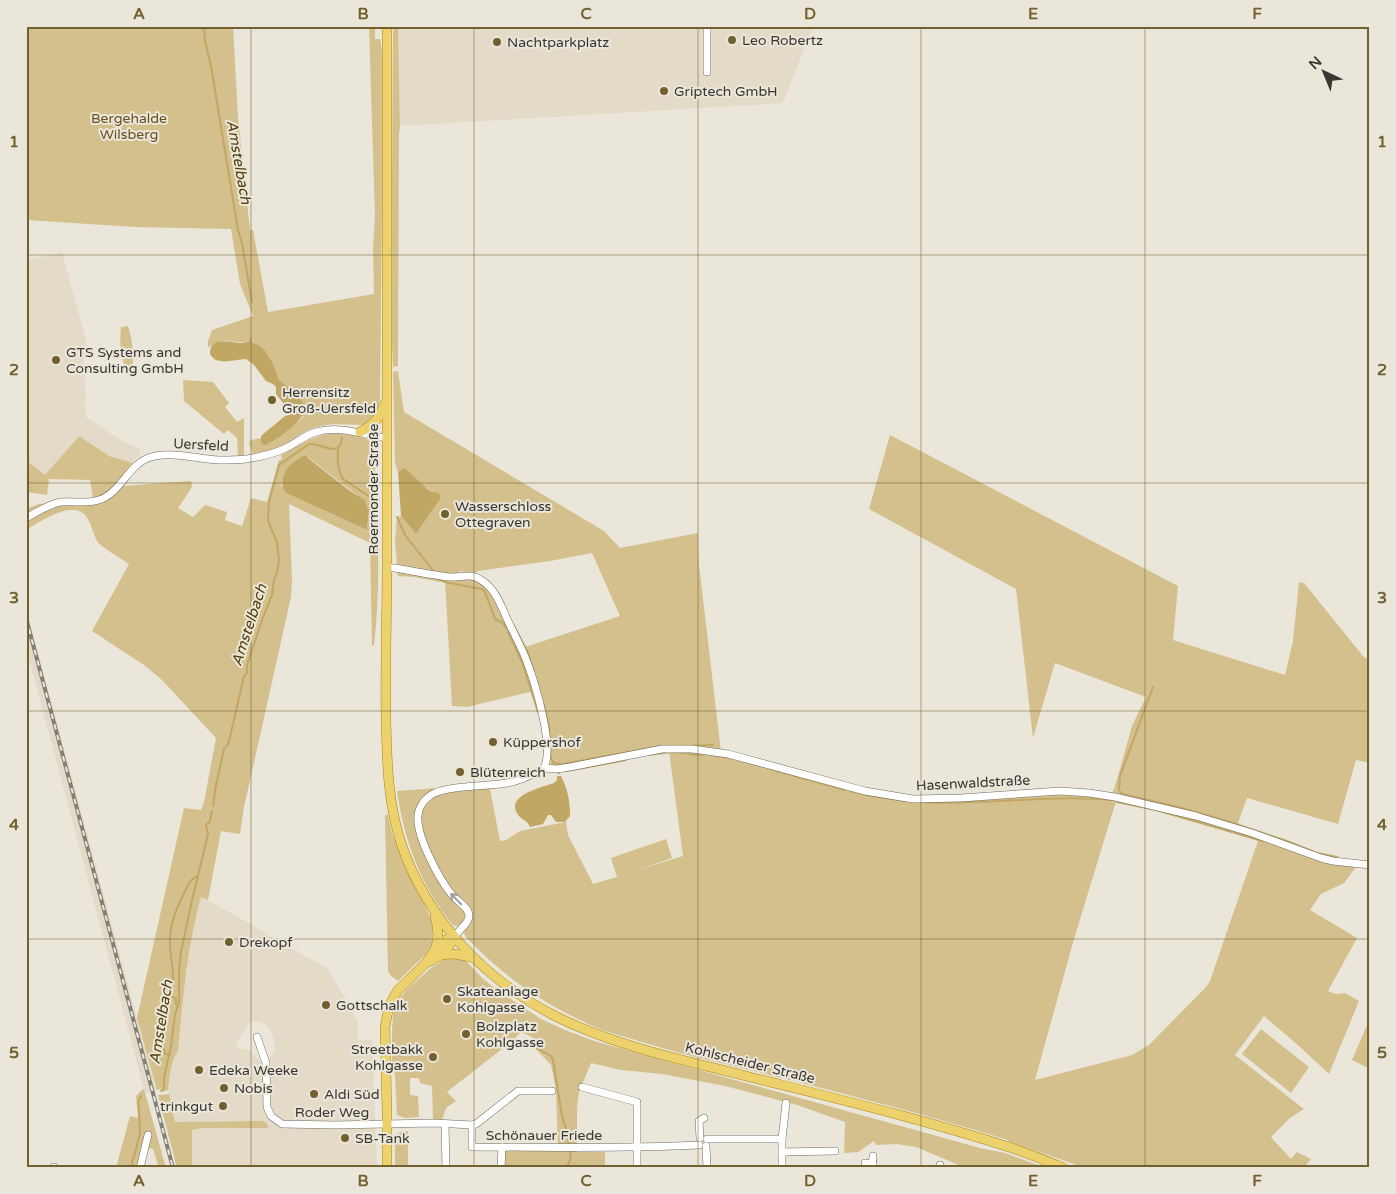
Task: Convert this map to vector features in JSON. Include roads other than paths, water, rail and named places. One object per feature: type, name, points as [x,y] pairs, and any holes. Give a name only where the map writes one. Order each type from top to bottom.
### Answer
[{"type":"main road","name":"Roermonder Straße","points":[[387,26],[387,568],[385,672],[388,781],[393,815],[402,846],[418,884],[454,937]]},
{"type":"main road","points":[[360,432],[373,425],[382,412],[387,399]]},
{"type":"main road","points":[[434,910],[438,930],[436,953]]},
{"type":"main road","points":[[387,1168],[385,1027],[388,1006],[398,990],[426,963],[429,957],[436,953],[446,940],[454,937]]},
{"type":"main road","name":"Kohlscheider Straße","points":[[454,937],[487,971],[523,998],[564,1020],[596,1034],[659,1054],[917,1120],[1013,1149],[1064,1168]]},
{"type":"main road","points":[[436,953],[474,958]]},
{"type":"street","points":[[707,26],[708,72]]},
{"type":"street","name":"Uersfeld","points":[[26,518],[60,502],[88,502],[102,498],[112,492],[136,465],[152,457],[166,456],[218,460],[247,459],[279,452],[310,434],[326,429],[360,432],[387,438]]},
{"type":"street","points":[[387,568],[451,577],[475,576],[482,580],[494,592],[528,663],[545,724],[547,742],[545,768],[507,783],[437,791],[426,798],[418,812],[420,833],[436,869],[452,895],[469,913],[468,920],[454,937]]},
{"type":"street","name":"Hasenwaldstraße","points":[[545,768],[570,767],[662,749],[692,749],[728,754],[865,791],[913,799],[961,798],[1060,791],[1089,793],[1126,799],[1196,816],[1327,859],[1370,865]]},
{"type":"street","name":"Roder Weg","points":[[257,1037],[266,1063],[267,1107],[271,1116],[276,1121],[282,1124],[387,1124]]},
{"type":"street","points":[[582,1087],[637,1102],[637,1168]]},
{"type":"street","name":"Schönauer Friede","points":[[387,1124],[435,1123],[472,1125],[476,1124],[518,1091],[552,1091]]},
{"type":"street","points":[[782,1168],[782,1138],[786,1103]]},
{"type":"street","points":[[704,1118],[700,1121],[707,1168]]},
{"type":"street","points":[[445,1124],[446,1168]]},
{"type":"street","name":"Schönauer Friede","points":[[472,1125],[472,1146],[636,1148],[782,1138]]},
{"type":"street","points":[[140,1168],[148,1135]]},
{"type":"street","points":[[501,1168],[502,1147]]},
{"type":"street","points":[[782,1152],[835,1151]]},
{"type":"waterway","name":"Amstelbach","points":[[204,26],[205,41],[252,302]]},
{"type":"waterway","name":"Amstelbach","points":[[213,806],[224,749],[228,744],[244,676],[247,673],[247,665],[272,595],[277,572],[279,560],[277,543],[268,520],[269,502],[279,465],[309,444],[333,449],[337,448],[342,438]]},
{"type":"waterway","points":[[338,448],[338,464],[343,479],[375,500]]},
{"type":"waterway","points":[[397,517],[405,535],[435,573]]},
{"type":"waterway","points":[[438,579],[482,589],[485,592],[495,619],[503,623],[506,628]]},
{"type":"waterway","points":[[513,624],[528,653],[534,672]]},
{"type":"waterway","points":[[508,632],[522,662],[538,712]]},
{"type":"waterway","points":[[1153,687],[1120,776],[1119,790],[1122,794],[1230,822],[1317,853],[1337,857]]},
{"type":"waterway","points":[[544,705],[549,727],[551,759],[554,763]]},
{"type":"waterway","points":[[678,746],[713,745]]},
{"type":"waterway","points":[[554,763],[563,764],[660,746]]},
{"type":"waterway","points":[[647,755],[673,752],[705,754]]},
{"type":"waterway","points":[[712,755],[734,759]]},
{"type":"waterway","points":[[567,771],[626,760]]},
{"type":"waterway","points":[[770,769],[845,790]]},
{"type":"waterway","points":[[850,791],[906,801]]},
{"type":"waterway","points":[[918,802],[966,803],[1062,798],[1111,800]]},
{"type":"waterway","points":[[1117,802],[1156,810],[1263,841]]},
{"type":"waterway","name":"Amstelbach","points":[[161,1091],[164,1089],[164,1078],[175,1014],[179,1003],[181,952],[208,834],[206,825],[210,821],[212,811]]},
{"type":"waterway","points":[[170,1055],[165,1054],[161,1035],[161,1023],[162,1010],[173,983],[171,931],[175,914],[184,893],[191,880],[198,876]]},
{"type":"waterway","name":"Amstelbach","points":[[169,994],[176,999],[177,1006]]},
{"type":"waterway","points":[[532,1039],[533,1046],[551,1056],[553,1060],[562,1116],[569,1145]]},
{"type":"waterway","name":"Amstelbach","points":[[133,1168],[132,1160],[140,1133],[138,1102],[141,1096]]},
{"type":"waterway","points":[[566,1168],[571,1156],[570,1151]]},
{"type":"railway","points":[[26,618],[173,1168]]},
{"type":"place","name":"Leo Robertz","points":[[732,40]]},
{"type":"place","name":"Nachtparkplatz","points":[[497,42]]},
{"type":"place","name":"Griptech GmbH","points":[[664,91]]},
{"type":"place","name":"GTS Systems and Consulting GmbH","points":[[56,360]]},
{"type":"place","name":"Herrensitz Groß-Uersfeld","points":[[272,400]]},
{"type":"place","name":"Wasserschloss Ottegraven","points":[[445,514]]},
{"type":"place","name":"Küppershof","points":[[493,742]]},
{"type":"place","name":"Blütenreich","points":[[460,772]]},
{"type":"place","name":"Drekopf","points":[[229,942]]},
{"type":"place","name":"Skateanlage Kohlgasse","points":[[447,999]]},
{"type":"place","name":"Gottschalk","points":[[326,1005]]},
{"type":"place","name":"Bolzplatz Kohlgasse","points":[[466,1034]]},
{"type":"place","name":"Streetbakk Kohlgasse","points":[[433,1057]]},
{"type":"place","name":"Edeka Weeke","points":[[199,1070]]},
{"type":"place","name":"Nobis","points":[[224,1088]]},
{"type":"place","name":"Aldi Süd","points":[[314,1094]]},
{"type":"place","name":"trinkgut","points":[[223,1106]]},
{"type":"place","name":"SB-Tank","points":[[345,1138]]},
{"type":"park label","name":"Bergehalde Wilsberg","points":[[129,126]]}]
